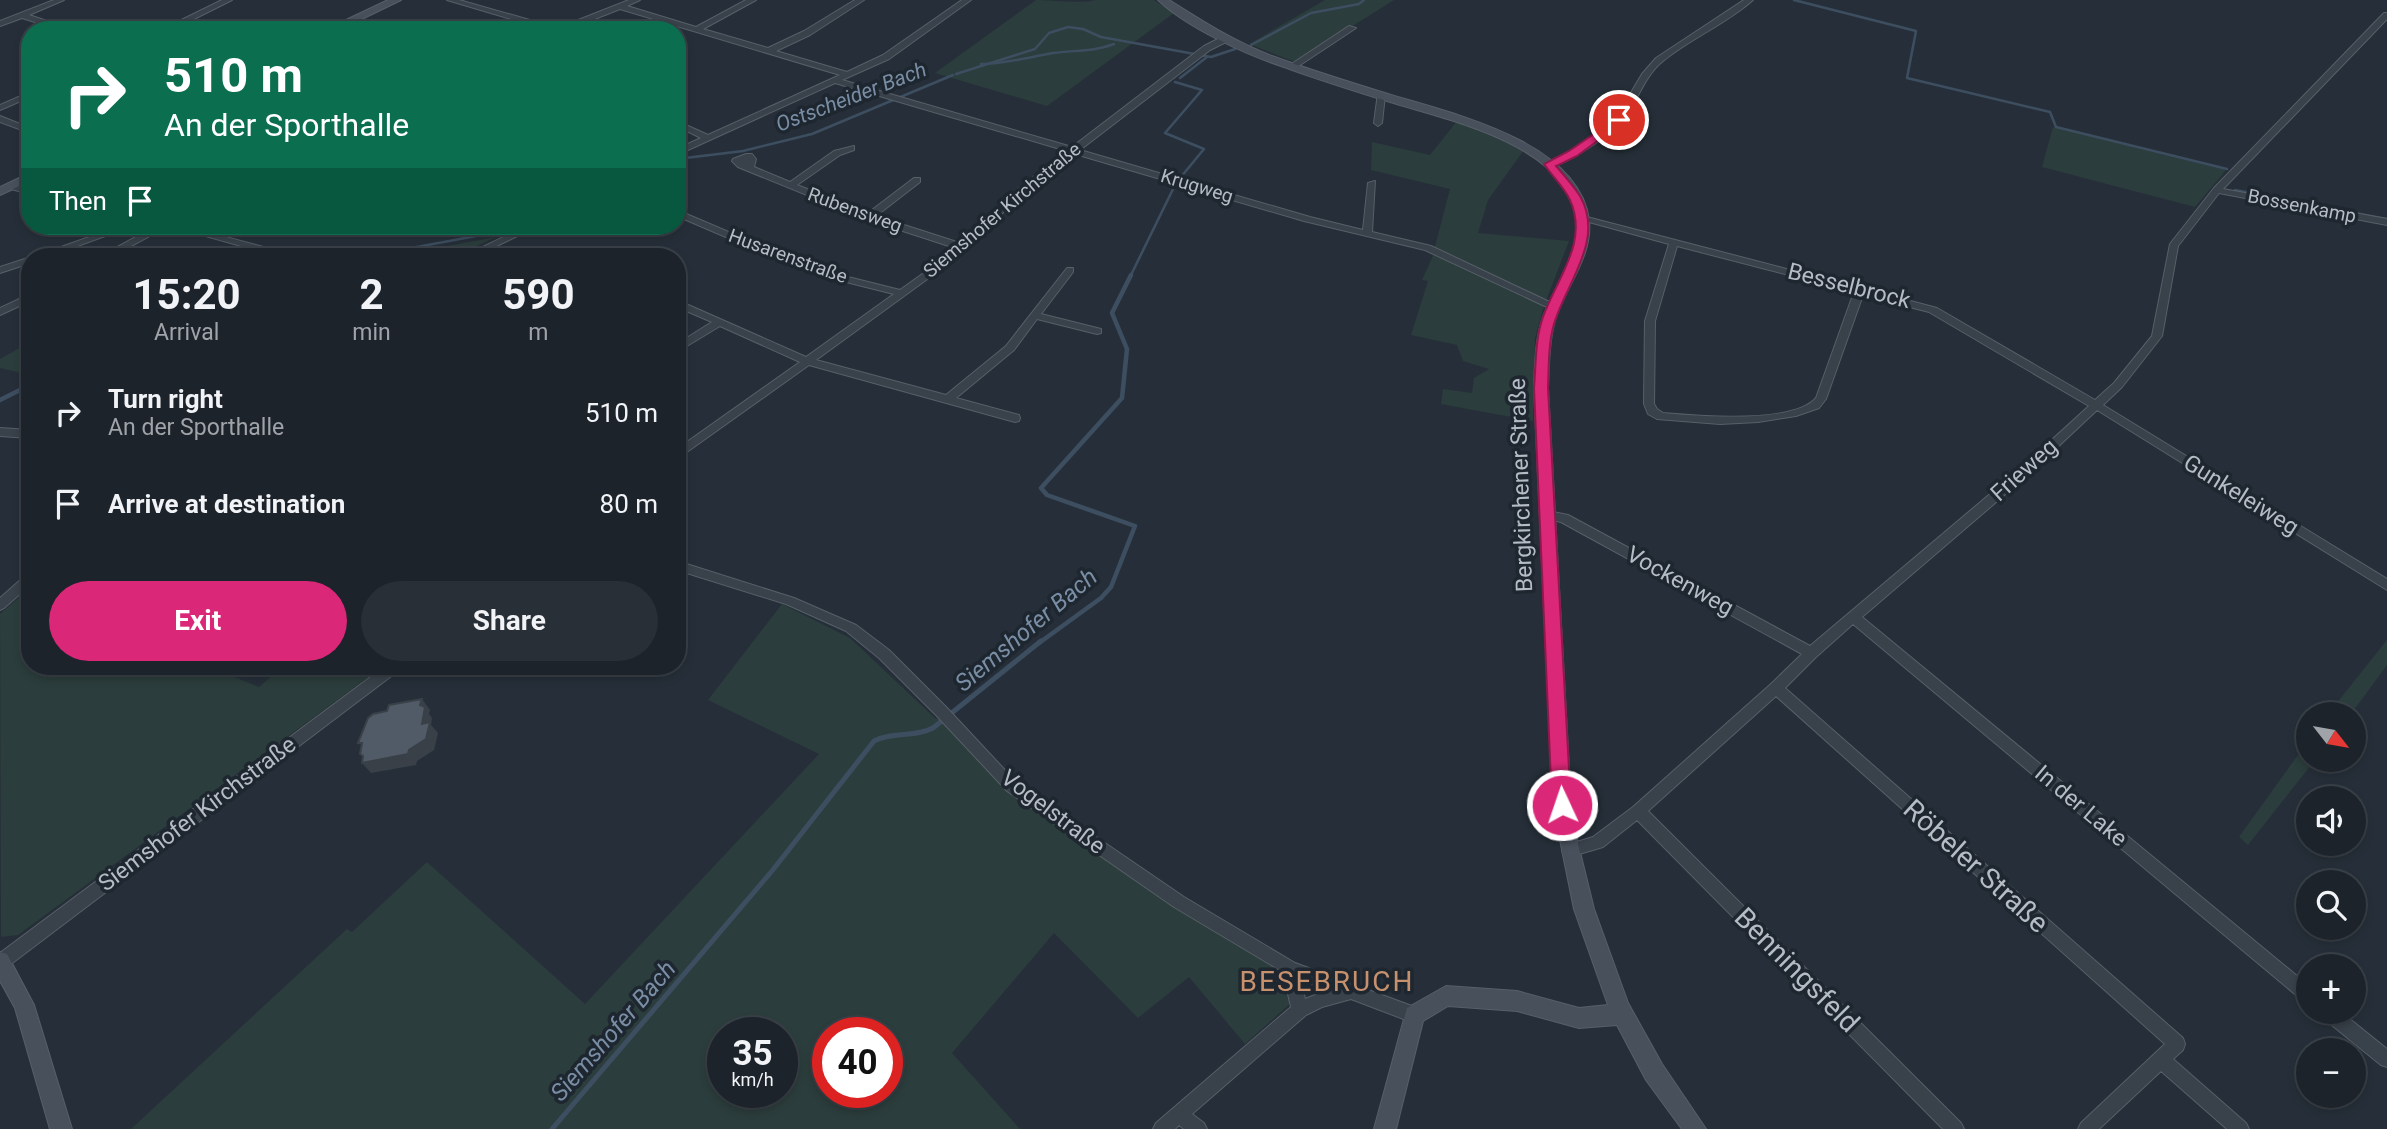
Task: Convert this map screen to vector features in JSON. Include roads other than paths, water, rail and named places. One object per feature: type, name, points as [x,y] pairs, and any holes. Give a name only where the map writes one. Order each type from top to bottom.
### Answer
[{"type":"street","points":[[0,24],[60,0]]},
{"type":"street","points":[[184,21],[228,0]]},
{"type":"street","points":[[350,21],[396,0]]},
{"type":"street","points":[[451,0],[527,21]]},
{"type":"street","points":[[582,21],[636,0]]},
{"type":"street","points":[[697,29],[752,0]]},
{"type":"street","points":[[771,50],[807,33],[860,0]]},
{"type":"street","points":[[686,148],[886,57],[967,0]]},
{"type":"street","points":[[1163,0],[1225,39],[1291,67],[1476,125],[1523,148],[1549,164],[1574,197],[1583,219]]},
{"type":"street","points":[[1549,164],[1573,154],[1619,120],[1646,74],[1659,60],[1749,0]]},
{"type":"street","points":[[619,6],[670,21]]},
{"type":"street","points":[[21,15],[41,21]]},
{"type":"street","name":"Frieweg","points":[[1569,850],[1598,842],[1638,811],[1776,688],[1811,653],[2026,470],[2131,371],[2157,336],[2173,246],[2217,190],[2387,15]]},
{"type":"street","points":[[686,26],[846,74]]},
{"type":"street","points":[[1291,67],[1352,29]]},
{"type":"street","name":"Siemshofer Kirchstraße","points":[[686,448],[963,247],[1023,189],[1072,149],[1199,54],[1225,39]]},
{"type":"street","name":"Krugweg","points":[[836,81],[1367,234],[1428,248],[1553,306]]},
{"type":"street","points":[[1378,123],[1381,95]]},
{"type":"street","points":[[0,108],[21,98]]},
{"type":"street","points":[[0,119],[21,127]]},
{"type":"street","points":[[686,127],[709,138]]},
{"type":"street","points":[[791,186],[837,153],[851,148]]},
{"type":"street","name":"Rubensweg","points":[[749,168],[869,217],[963,247]]},
{"type":"street","points":[[869,217],[917,180]]},
{"type":"street","points":[[5,189],[21,181]]},
{"type":"street","points":[[1367,234],[1372,183]]},
{"type":"street","name":"Bossenkamp","points":[[2217,190],[2387,222]]},
{"type":"street","name":"Husarenstraße","points":[[686,217],[782,258],[833,276],[902,293]]},
{"type":"street","name":"Besselbrock","points":[[1583,219],[1921,305],[1947,317],[2094,404]]},
{"type":"street","name":"Bergkirchener Straße","points":[[1583,219],[1580,247],[1553,306],[1545,334],[1541,388],[1562,805],[1569,850],[1585,916],[1622,1014],[1654,1072],[1695,1129]]},
{"type":"street","points":[[64,248],[102,235]]},
{"type":"street","points":[[121,248],[146,235]]},
{"type":"street","points":[[208,235],[257,248]]},
{"type":"street","points":[[486,248],[514,235]]},
{"type":"street","points":[[1674,242],[1650,321],[1649,404],[1652,411],[1661,416],[1721,421],[1754,420],[1815,406],[1821,399],[1860,289]]},
{"type":"street","points":[[0,270],[21,263]]},
{"type":"street","points":[[948,399],[1010,348],[1070,270]]},
{"type":"street","points":[[0,313],[21,302]]},
{"type":"street","points":[[686,307],[807,361],[1015,418]]},
{"type":"street","points":[[1035,316],[1097,331]]},
{"type":"street","points":[[686,343],[719,322]]},
{"type":"street","name":"Gunkeleiweg","points":[[2094,404],[2387,585]]},
{"type":"street","points":[[0,432],[21,433]]},
{"type":"street","name":"Vockenweg","points":[[1548,514],[1564,518],[1811,653]]},
{"type":"street","name":"Vogelstraße","points":[[686,568],[790,601],[851,628],[884,654],[1012,787],[1179,902],[1290,968],[1414,1015]]},
{"type":"street","points":[[0,605],[21,586]]},
{"type":"street","name":"In der Lake","points":[[1854,618],[2296,985]]},
{"type":"street","name":"Siemshofer Kirchstraße","points":[[0,961],[382,675]]},
{"type":"street","name":"Röbeler Straße","points":[[1776,688],[2177,1044]]},
{"type":"street","name":"Benningsfeld","points":[[1638,811],[1955,1129]]},
{"type":"street","points":[[0,961],[24,1005],[61,1129]]},
{"type":"street","points":[[1290,968],[1300,1010]]},
{"type":"street","points":[[1162,1129],[1300,1010],[1319,1000],[1351,991]]},
{"type":"street","points":[[1385,1129],[1414,1015],[1446,996],[1517,1001],[1579,1018],[1622,1014]]},
{"type":"street","points":[[2344,1024],[2387,1059]]},
{"type":"street","points":[[2087,1129],[2177,1044]]},
{"type":"street","points":[[2161,1060],[2240,1129]]},
{"type":"street","points":[[1180,1115],[1198,1129]]},
{"type":"waterway","name":"Ostscheider Bach","points":[[1251,45],[1311,13],[1359,4],[1364,0]]},
{"type":"waterway","points":[[1794,0],[1916,31],[1907,78],[2050,112],[2056,127],[2227,169]]},
{"type":"waterway","name":"Ostscheider Bach","points":[[990,63],[1035,49],[1049,33],[1068,27],[1083,29],[1101,37],[1211,57],[1235,49]]},
{"type":"waterway","points":[[990,63],[1091,50],[1114,44]]},
{"type":"waterway","name":"Siemshofer Bach","points":[[1180,78],[1207,57]]},
{"type":"waterway","name":"Ostscheider Bach","points":[[956,74],[990,63]]},
{"type":"waterway","name":"Ostscheider Bach","points":[[981,64],[990,63]]},
{"type":"waterway","name":"Ostscheider Bach","points":[[686,158],[743,151],[812,134],[953,75]]},
{"type":"waterway","name":"Siemshofer Bach","points":[[1130,277],[1176,183],[1204,149],[1165,133],[1202,90],[1175,82]]},
{"type":"waterway","points":[[2235,190],[2277,198]]},
{"type":"waterway","points":[[2291,201],[2387,219]]},
{"type":"waterway","name":"Ostscheider Bach","points":[[411,248],[480,235]]},
{"type":"waterway","name":"Siemshofer Bach","points":[[1039,643],[1101,598],[1111,587],[1135,526],[1047,495],[1041,488],[1122,398],[1127,349],[1112,313],[1130,277]]},
{"type":"waterway","name":"Ostscheider Bach","points":[[0,400],[21,390]]},
{"type":"waterway","name":"Siemshofer Bach","points":[[552,1129],[772,871],[874,741],[933,728],[1041,641]]},
{"type":"district","name":"BESEBRUCH","points":[[1327,981]]}]
